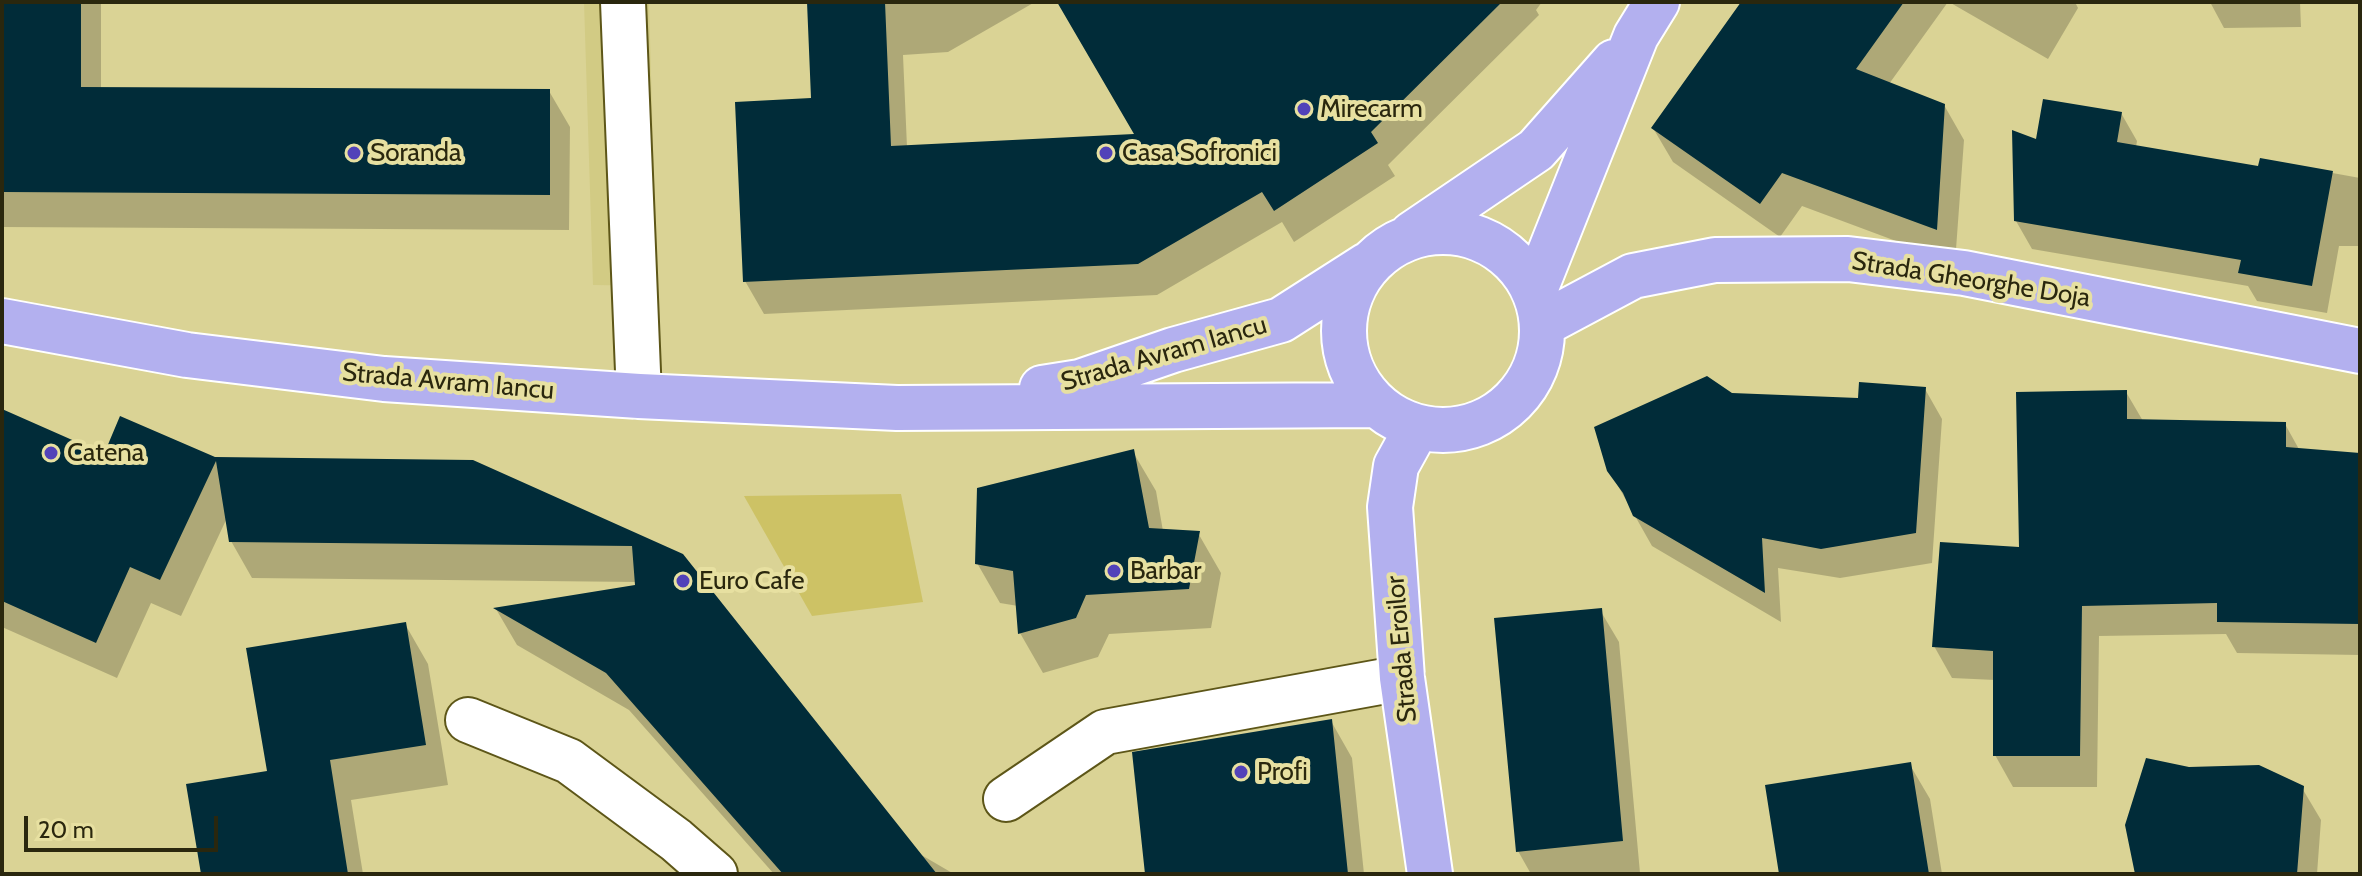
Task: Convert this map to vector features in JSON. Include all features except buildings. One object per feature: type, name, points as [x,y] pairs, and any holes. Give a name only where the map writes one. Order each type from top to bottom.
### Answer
[{"type":"main road","points":[[1407,238],[1425,232],[1459,232],[1503,251],[1539,307],[1543,341],[1529,382],[1503,412],[1484,422],[1451,431],[1417,428],[1374,405],[1360,387],[1346,355],[1345,307],[1369,264],[1407,238],[1536,150],[1647,19]]},
{"type":"main road","points":[[1539,307],[1647,19]]},
{"type":"main road","name":"Strada Gheorghe Doja","points":[[1539,307],[1633,276],[1715,260],[1848,259],[1964,273],[2360,351]]},
{"type":"main road","name":"Strada Avram Iancu","points":[[897,408],[1080,382],[1173,350],[1281,320],[1369,264]]},
{"type":"main road","name":"Strada Avram Iancu","points":[[2,321],[187,355],[354,376],[639,396],[897,408],[1374,405]]},
{"type":"main road","name":"Strada Eroilor","points":[[1417,428],[1396,466],[1390,507],[1402,678],[1430,874]]},
{"type":"lane","points":[[623,2],[639,396]]},
{"type":"lane","points":[[1006,799],[1105,732],[1402,678]]},
{"type":"lane","points":[[468,720],[569,761],[676,840],[715,874]]},
{"type":"shaded area","points":[[584,2],[649,2],[657,286],[593,285]]},
{"type":"shaded area","points":[[901,494],[923,602],[812,616],[744,496]]},
{"type":"place","name":"Mirecarm","points":[[1304,109]]},
{"type":"place","name":"Soranda","points":[[354,153]]},
{"type":"place","name":"Casa Sofronici","points":[[1106,153]]},
{"type":"place","name":"Catena","points":[[51,453]]},
{"type":"place","name":"Barbar","points":[[1114,571]]},
{"type":"place","name":"Euro Cafe","points":[[683,581]]},
{"type":"place","name":"Profi","points":[[1241,772]]}]
